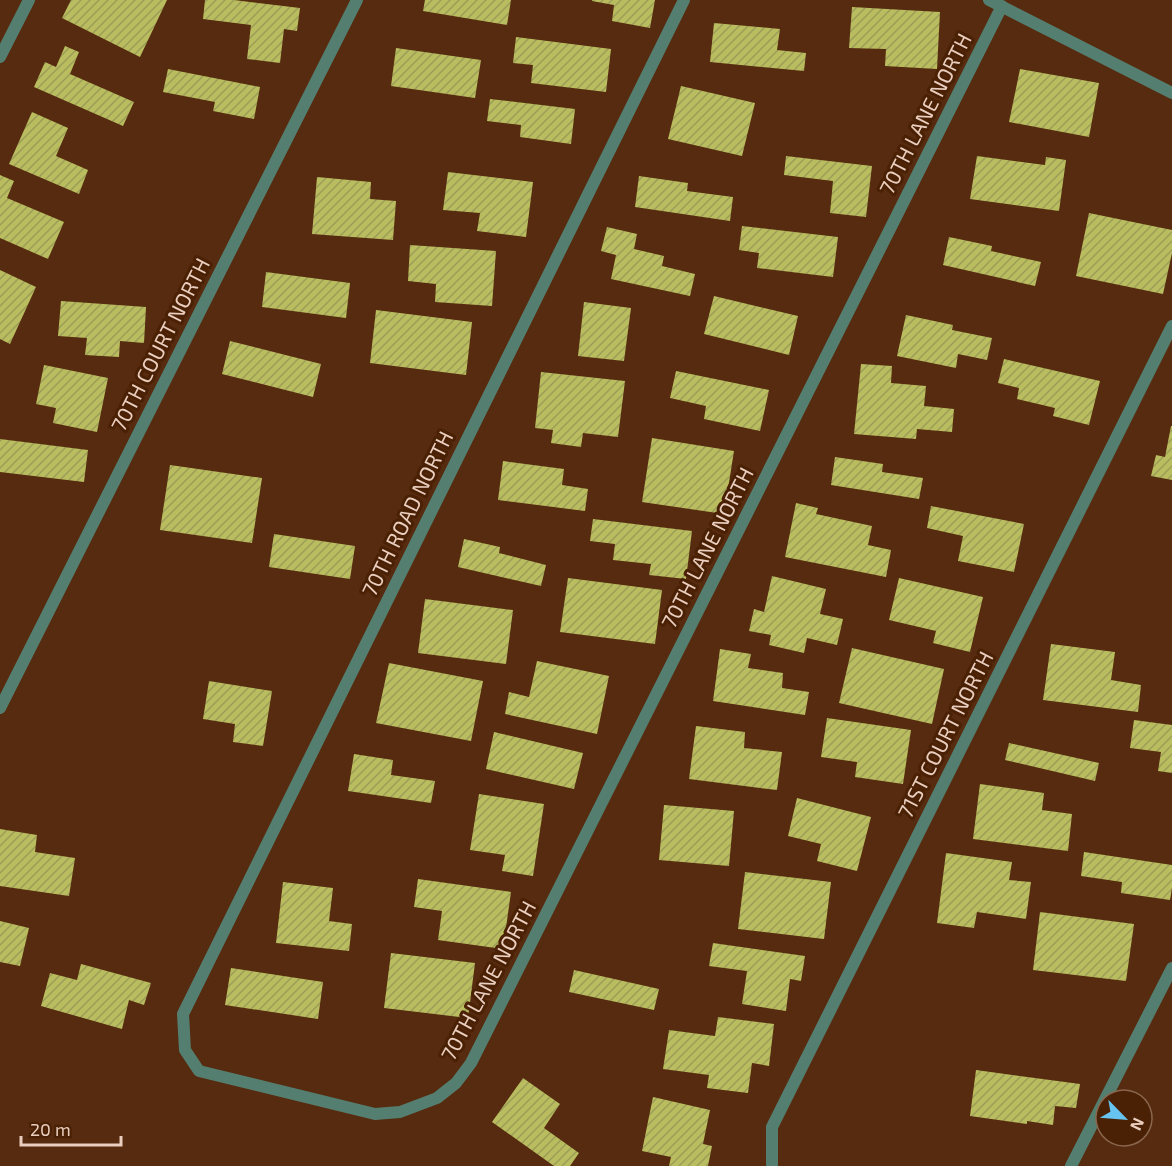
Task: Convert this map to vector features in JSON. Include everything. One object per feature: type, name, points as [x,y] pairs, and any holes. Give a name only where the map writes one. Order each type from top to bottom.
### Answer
[{"type":"street","points":[[0,57],[28,0]]},
{"type":"street","name":"70TH COURT NORTH","points":[[0,708],[357,0]]},
{"type":"street","name":"70TH ROAD NORTH","points":[[437,1098],[400,1112],[375,1114],[199,1071],[185,1050],[183,1014],[684,0]]},
{"type":"street","points":[[989,0],[1172,93]]},
{"type":"street","name":"70TH LANE NORTH","points":[[437,1098],[456,1083],[471,1063],[1002,6]]},
{"type":"street","name":"71ST COURT NORTH","points":[[772,1165],[772,1127],[1172,326]]},
{"type":"street","points":[[1071,1166],[1172,968]]},
{"type":"building","points":[[71,0],[167,0],[140,57],[62,18]]},
{"type":"building","points":[[205,0],[234,0],[300,8],[297,31],[284,29],[280,63],[247,59],[251,25],[203,19]]},
{"type":"building","points":[[425,0],[511,0],[507,25],[423,11]]},
{"type":"building","points":[[592,0],[655,0],[650,28],[612,21],[614,5]]},
{"type":"building","points":[[852,7],[940,12],[937,69],[885,66],[886,49],[849,48]]},
{"type":"building","points":[[714,23],[780,29],[777,50],[806,53],[804,71],[710,62]]},
{"type":"building","points":[[516,37],[611,49],[606,92],[531,83],[533,65],[513,63]]},
{"type":"building","points":[[65,46],[79,52],[70,74],[134,102],[123,126],[34,87],[45,62],[56,67]]},
{"type":"building","points":[[396,48],[481,60],[475,98],[391,86]]},
{"type":"building","points":[[168,69],[260,87],[254,119],[213,111],[215,102],[163,92]]},
{"type":"building","points":[[1020,69],[1099,83],[1089,137],[1009,122]]},
{"type":"building","points":[[681,86],[755,103],[742,156],[668,139]]},
{"type":"building","points":[[490,99],[575,109],[571,144],[520,137],[521,125],[487,121]]},
{"type":"building","points":[[32,112],[68,128],[56,156],[88,170],[79,194],[9,164]]},
{"type":"building","points":[[786,156],[872,166],[866,217],[830,213],[833,181],[784,175]]},
{"type":"building","points":[[977,156],[1045,165],[1046,157],[1066,160],[1059,211],[970,199]]},
{"type":"building","points":[[448,172],[533,182],[526,237],[477,231],[480,213],[443,210]]},
{"type":"building","points":[[0,175],[14,181],[7,198],[64,222],[48,259],[0,238]]},
{"type":"building","points":[[639,176],[688,183],[687,191],[733,197],[730,221],[635,207]]},
{"type":"building","points":[[317,177],[371,182],[370,199],[396,201],[393,240],[312,234]]},
{"type":"building","points":[[1089,213],[1172,230],[1172,253],[1163,294],[1076,276]]},
{"type":"building","points":[[742,226],[838,237],[833,277],[757,268],[759,253],[739,250]]},
{"type":"building","points":[[607,227],[637,234],[634,249],[664,256],[662,266],[695,274],[690,296],[611,279],[616,255],[601,251]]},
{"type":"building","points":[[949,237],[992,246],[991,251],[1041,262],[1035,286],[943,265]]},
{"type":"building","points":[[410,245],[496,251],[492,306],[435,302],[436,284],[408,281]]},
{"type":"building","points":[[0,270],[36,287],[10,344],[0,339]]},
{"type":"building","points":[[266,272],[350,283],[346,318],[262,307]]},
{"type":"building","points":[[714,296],[798,316],[789,355],[704,334]]},
{"type":"building","points":[[61,301],[146,307],[144,343],[120,341],[119,357],[85,355],[87,338],[58,336]]},
{"type":"building","points":[[584,302],[631,308],[624,361],[578,356]]},
{"type":"building","points":[[376,310],[472,322],[466,375],[370,363]]},
{"type":"building","points":[[906,315],[953,325],[952,330],[992,338],[987,360],[958,354],[956,368],[897,356]]},
{"type":"building","points":[[230,341],[321,364],[313,397],[222,374]]},
{"type":"building","points":[[1004,359],[1100,381],[1089,425],[1053,416],[1055,408],[1017,399],[1019,388],[998,383]]},
{"type":"building","points":[[861,364],[892,366],[891,383],[926,386],[924,406],[954,409],[952,432],[917,429],[916,439],[854,434]]},
{"type":"building","points":[[44,365],[108,378],[97,432],[53,423],[56,408],[36,404]]},
{"type":"building","points":[[676,371],[769,390],[760,431],[704,419],[706,406],[670,398]]},
{"type":"building","points":[[541,372],[625,381],[618,437],[583,433],[581,447],[551,443],[553,430],[535,428]]},
{"type":"building","points":[[1171,426],[1172,480],[1151,476],[1156,455],[1165,457]]},
{"type":"building","points":[[652,438],[734,451],[724,514],[642,502]]},
{"type":"building","points":[[0,439],[88,450],[84,482],[0,472]]},
{"type":"building","points":[[835,457],[883,464],[882,472],[923,478],[919,499],[831,485]]},
{"type":"building","points":[[503,461],[564,469],[562,485],[588,489],[585,511],[498,500]]},
{"type":"building","points":[[170,465],[262,478],[252,543],[160,530]]},
{"type":"building","points":[[796,503],[818,508],[816,514],[872,526],[868,545],[891,550],[886,577],[785,557]]},
{"type":"building","points":[[931,506],[1024,524],[1014,572],[958,561],[963,536],[927,528]]},
{"type":"building","points":[[593,519],[692,531],[686,579],[649,575],[651,564],[613,560],[615,544],[590,541]]},
{"type":"building","points":[[274,534],[355,546],[350,579],[269,567]]},
{"type":"building","points":[[464,539],[500,547],[499,553],[546,565],[541,586],[458,567]]},
{"type":"building","points":[[772,576],[826,589],[820,614],[843,619],[837,645],[807,638],[804,653],[769,645],[771,635],[749,631],[754,609],[764,612]]},
{"type":"building","points":[[568,578],[662,590],[655,644],[560,632]]},
{"type":"building","points":[[899,578],[983,597],[970,652],[933,643],[936,631],[889,620]]},
{"type":"building","points":[[425,599],[513,610],[506,664],[418,653]]},
{"type":"building","points":[[1051,644],[1115,652],[1111,680],[1141,685],[1138,712],[1043,700]]},
{"type":"building","points":[[852,648],[944,669],[932,724],[839,703]]},
{"type":"building","points":[[720,649],[751,654],[748,668],[783,673],[782,688],[809,692],[805,715],[713,701]]},
{"type":"building","points":[[537,661],[609,676],[597,734],[505,714],[509,692],[529,697]]},
{"type":"building","points":[[389,663],[483,681],[471,741],[376,723]]},
{"type":"building","points":[[209,681],[272,691],[263,746],[233,742],[235,724],[203,719]]},
{"type":"building","points":[[827,718],[911,730],[903,784],[855,777],[857,762],[821,757]]},
{"type":"building","points":[[1134,720],[1172,725],[1172,773],[1158,771],[1161,752],[1130,748]]},
{"type":"building","points":[[696,726],[745,732],[744,748],[782,752],[777,790],[689,779]]},
{"type":"building","points":[[494,732],[583,753],[574,789],[486,769]]},
{"type":"building","points":[[1009,743],[1099,763],[1095,781],[1005,760]]},
{"type":"building","points":[[354,754],[393,760],[391,775],[435,781],[431,803],[348,791]]},
{"type":"building","points":[[980,784],[1044,793],[1042,810],[1072,814],[1068,851],[973,839]]},
{"type":"building","points":[[479,794],[544,804],[533,876],[502,871],[505,855],[470,850]]},
{"type":"building","points":[[797,798],[871,817],[857,871],[817,861],[821,844],[788,836]]},
{"type":"building","points":[[664,805],[734,811],[729,866],[659,860]]},
{"type":"building","points":[[0,829],[37,835],[35,852],[75,858],[69,896],[0,886]]},
{"type":"building","points":[[1084,852],[1172,865],[1170,900],[1121,893],[1122,882],[1081,876]]},
{"type":"building","points":[[946,853],[1012,862],[1009,880],[1031,882],[1026,919],[977,912],[974,928],[937,923]]},
{"type":"building","points":[[745,872],[831,882],[824,939],[738,929]]},
{"type":"building","points":[[418,879],[511,892],[503,949],[438,940],[442,911],[414,907]]},
{"type":"building","points":[[283,882],[333,888],[329,921],[352,924],[349,951],[276,943]]},
{"type":"building","points":[[1040,912],[1134,924],[1126,981],[1033,970]]},
{"type":"building","points":[[0,921],[29,928],[20,966],[0,962]]},
{"type":"building","points":[[713,943],[805,956],[801,981],[790,979],[786,1011],[742,1004],[747,971],[709,966]]},
{"type":"building","points":[[391,953],[475,963],[468,1018],[384,1008]]},
{"type":"building","points":[[81,964],[151,983],[144,1005],[129,1000],[122,1029],[41,1006],[50,973],[77,980]]},
{"type":"building","points":[[231,968],[323,982],[318,1019],[225,1005]]},
{"type":"building","points":[[574,970],[659,989],[654,1010],[569,992]]},
{"type":"building","points":[[718,1017],[774,1024],[769,1066],[752,1063],[748,1093],[707,1088],[709,1075],[663,1069],[669,1030],[715,1036]]},
{"type":"building","points":[[976,1070],[1080,1084],[1076,1108],[1055,1106],[1053,1125],[1027,1121],[1027,1124],[970,1116]]},
{"type":"building","points":[[523,1078],[560,1104],[544,1128],[579,1153],[570,1166],[554,1166],[492,1122]]},
{"type":"building","points":[[653,1097],[710,1110],[703,1144],[712,1146],[708,1166],[669,1166],[671,1157],[642,1151]]}]
